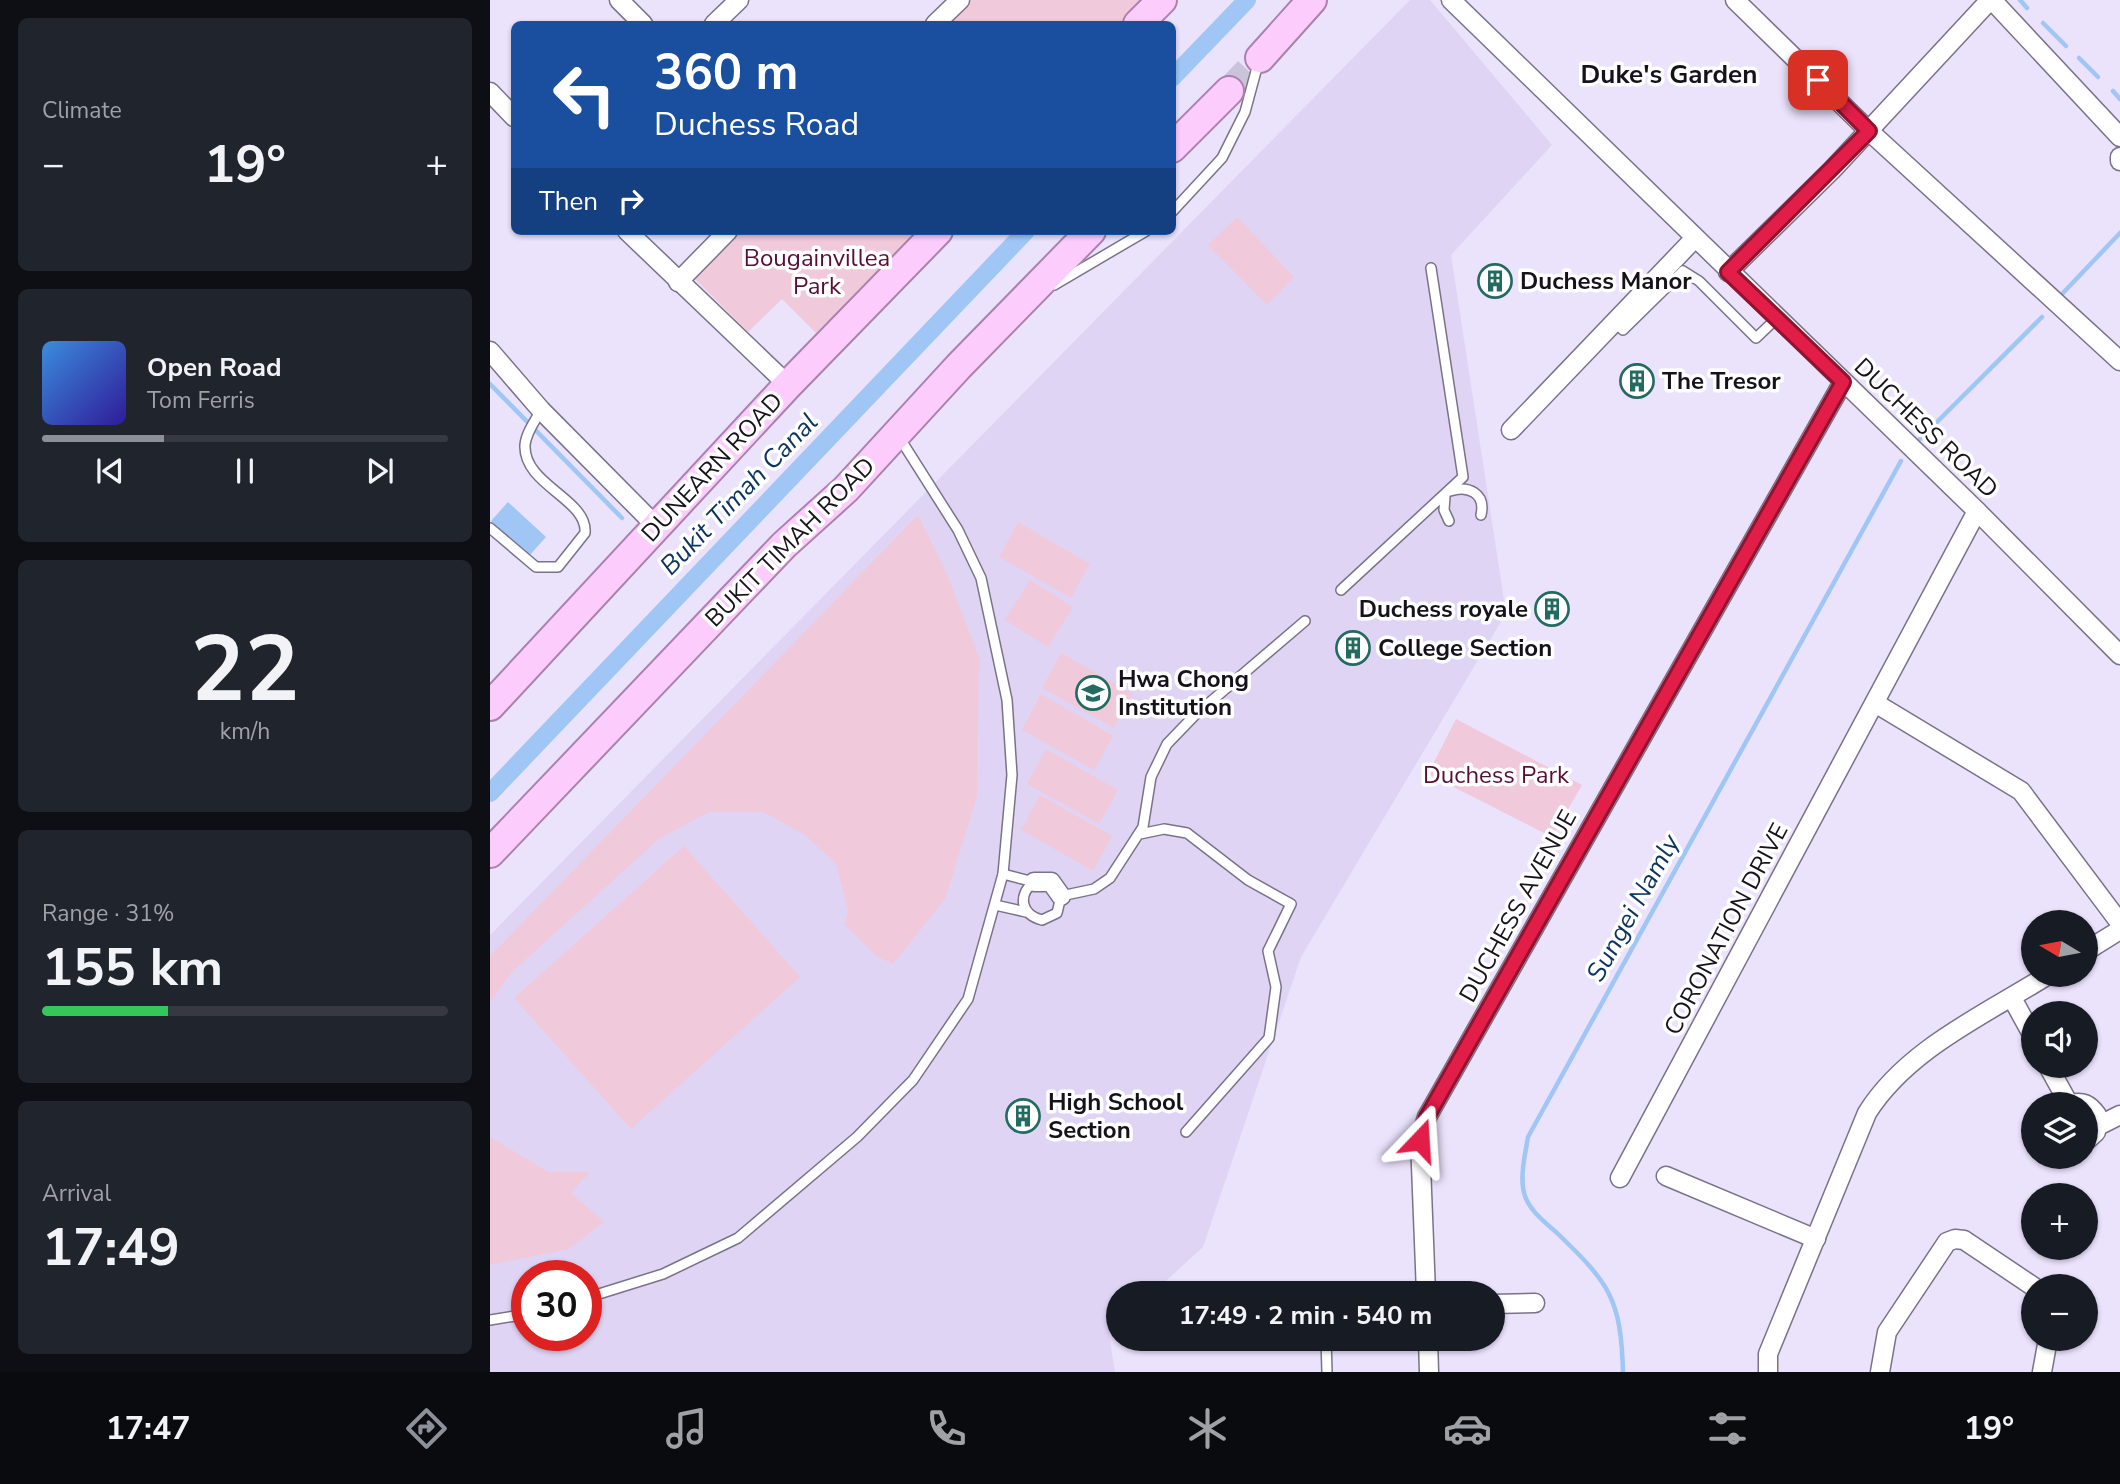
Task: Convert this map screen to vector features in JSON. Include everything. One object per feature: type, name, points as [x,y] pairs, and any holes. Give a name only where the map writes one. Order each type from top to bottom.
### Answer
[{"type":"highway","points":[[1141,21],[1162,0]]},
{"type":"highway","points":[[1260,58],[1312,0]]},
{"type":"highway","points":[[1176,144],[1229,91]]},
{"type":"highway","name":"DUNEARN ROAD","points":[[490,706],[788,385],[934,235]]},
{"type":"highway","name":"BUKIT TIMAH ROAD","points":[[490,853],[775,555],[846,489],[1013,309],[1087,235]]},
{"type":"street","points":[[619,0],[640,21]]},
{"type":"street","points":[[717,21],[739,0]]},
{"type":"street","points":[[939,21],[960,0]]},
{"type":"street","name":"DUCHESS ROAD","points":[[1451,0],[1694,239],[1977,511],[2120,655]]},
{"type":"street","points":[[1735,0],[1869,131],[2120,361]]},
{"type":"street","points":[[1728,272],[1869,131],[1991,0],[2120,137]]},
{"type":"street","points":[[490,92],[511,114]]},
{"type":"street","points":[[632,235],[788,385]]},
{"type":"street","points":[[678,282],[725,235]]},
{"type":"street","points":[[1511,430],[1694,239]]},
{"type":"street","points":[[490,351],[538,415],[656,526]]},
{"type":"street","name":"DUCHESS AVENUE","points":[[1426,1281],[1420,1140],[1427,1117],[1843,382]]},
{"type":"street","name":"CORONATION DRIVE","points":[[1620,1178],[1977,511]]},
{"type":"street","points":[[1875,703],[2021,791],[2120,923]]},
{"type":"street","points":[[1034,882],[1051,882],[1061,896]]},
{"type":"street","points":[[2098,944],[2120,930]]},
{"type":"street","points":[[1768,1372],[1768,1354],[1867,1113],[1883,1088],[1919,1056],[2029,987]]},
{"type":"street","points":[[2012,998],[2021,1014]]},
{"type":"street","points":[[2098,1126],[2120,1115]]},
{"type":"street","points":[[1666,1176],[1816,1239]]},
{"type":"street","points":[[1880,1372],[1887,1332],[1947,1242],[1964,1240],[2021,1278]]},
{"type":"street","points":[[1505,1304],[1535,1303]]},
{"type":"street","points":[[1428,1351],[1429,1372]]},
{"type":"street","points":[[2042,1372],[2046,1351]]},
{"type":"lane","points":[[1176,208],[1222,158],[1245,112],[1260,58]]},
{"type":"lane","points":[[1013,309],[1139,235]]},
{"type":"lane","points":[[1341,590],[1463,477],[1431,268]]},
{"type":"lane","points":[[1616,323],[1623,330],[1683,271],[1699,281],[1756,338],[1778,317]]},
{"type":"lane","points":[[490,528],[536,567],[558,567],[585,533],[582,517],[532,469],[526,455],[528,434],[538,415]]},
{"type":"lane","points":[[602,1293],[663,1274],[738,1238],[857,1137],[913,1080],[968,999],[1003,874],[1012,775],[1007,700],[989,602],[981,578],[958,530],[898,434]]},
{"type":"lane","points":[[1447,494],[1462,488],[1474,492],[1482,502],[1481,515]]},
{"type":"lane","points":[[1447,494],[1444,510],[1449,521]]},
{"type":"lane","points":[[995,905],[1026,912],[1033,918],[1051,918],[1057,913],[1061,896],[1094,889],[1110,878],[1140,834],[1152,777],[1167,744],[1195,715],[1305,621]]},
{"type":"lane","points":[[1140,834],[1164,829],[1187,833],[1248,880],[1291,904],[1268,951],[1276,987],[1269,1038],[1186,1132]]},
{"type":"lane","points":[[1003,874],[1034,882],[1023,895],[1026,912]]},
{"type":"lane","points":[[490,1320],[511,1317]]},
{"type":"lane","points":[[1326,1351],[1326,1372]]},
{"type":"shaded area","name":"Hwa Chong Institution","points":[[1410,0],[1430,0],[1552,145],[1451,255],[1506,613],[1301,957],[1203,1247],[1166,1281],[1106,1281],[1106,1351],[1112,1351],[1115,1372],[490,1372],[490,935]]},
{"type":"green space","points":[[972,0],[1148,0],[1127,21],[950,21]]},
{"type":"green space","points":[[1237,217],[1294,277],[1267,305],[1208,245]]},
{"type":"green space","name":"Bougainvillea Park","points":[[737,235],[913,235],[816,333],[782,299],[748,332],[694,278]]},
{"type":"green space","points":[[918,515],[946,572],[979,657],[977,797],[945,899],[893,964],[876,956],[845,925],[848,910],[836,864],[805,835],[763,812],[709,812],[659,839],[513,971],[490,1002],[490,956]]},
{"type":"green space","points":[[1018,522],[1090,564],[1071,598],[999,557]]},
{"type":"green space","points":[[1030,580],[1073,607],[1048,647],[1005,620]]},
{"type":"green space","points":[[1061,653],[1133,694],[1114,728],[1042,688]]},
{"type":"green space","points":[[1041,694],[1113,736],[1094,770],[1022,730]]},
{"type":"green space","name":"Duchess Park","points":[[1456,719],[1582,785],[1552,837],[1428,774]]},
{"type":"green space","points":[[1046,749],[1118,790],[1099,824],[1027,784]]},
{"type":"green space","points":[[1040,795],[1112,836],[1093,871],[1021,830]]},
{"type":"green space","points":[[684,846],[800,977],[631,1129],[514,998]]},
{"type":"green space","points":[[490,1137],[548,1172],[590,1172],[571,1193],[604,1222],[569,1249],[490,1265]]},
{"type":"water","points":[[508,502],[546,537],[529,556],[491,521]]},
{"type":"waterway","name":"Bukit Timah Canal","points":[[1176,74],[1247,0]]},
{"type":"waterway","name":"Sungei Namly","points":[[2020,0],[2027,8]]},
{"type":"waterway","name":"Sungei Namly","points":[[2043,23],[2066,46]]},
{"type":"waterway","name":"Sungei Namly","points":[[2079,58],[2098,77]]},
{"type":"waterway","name":"Sungei Namly","points":[[2113,91],[2120,99]]},
{"type":"waterway","name":"Sungei Namly","points":[[2063,293],[2120,233]]},
{"type":"waterway","name":"Bukit Timah Canal","points":[[490,793],[1022,235]]},
{"type":"waterway","name":"Sungei Namly","points":[[1919,440],[2042,317]]},
{"type":"waterway","points":[[490,384],[622,518]]},
{"type":"waterway","name":"Sungei Namly","points":[[1623,1372],[1619,1326],[1609,1294],[1589,1265],[1539,1216],[1525,1196],[1523,1175],[1528,1137],[1901,461]]},
{"type":"tunnel","points":[[1229,91],[1260,58]]},
{"type":"place","name":"Duchess Manor","points":[[1495,281]]},
{"type":"place","name":"The Tresor","points":[[1637,381]]},
{"type":"place","name":"Duchess royale","points":[[1552,609]]},
{"type":"place","name":"College Section","points":[[1353,648]]},
{"type":"place","name":"Hwa Chong Institution","points":[[1093,693]]},
{"type":"place","name":"High School Section","points":[[1023,1116]]},
{"type":"district","name":"Duke's Garden","points":[[1669,74]]},
{"type":"route","points":[[1420,1140],[1427,1117],[1843,382],[1728,272],[1869,131],[1818,80]]}]
